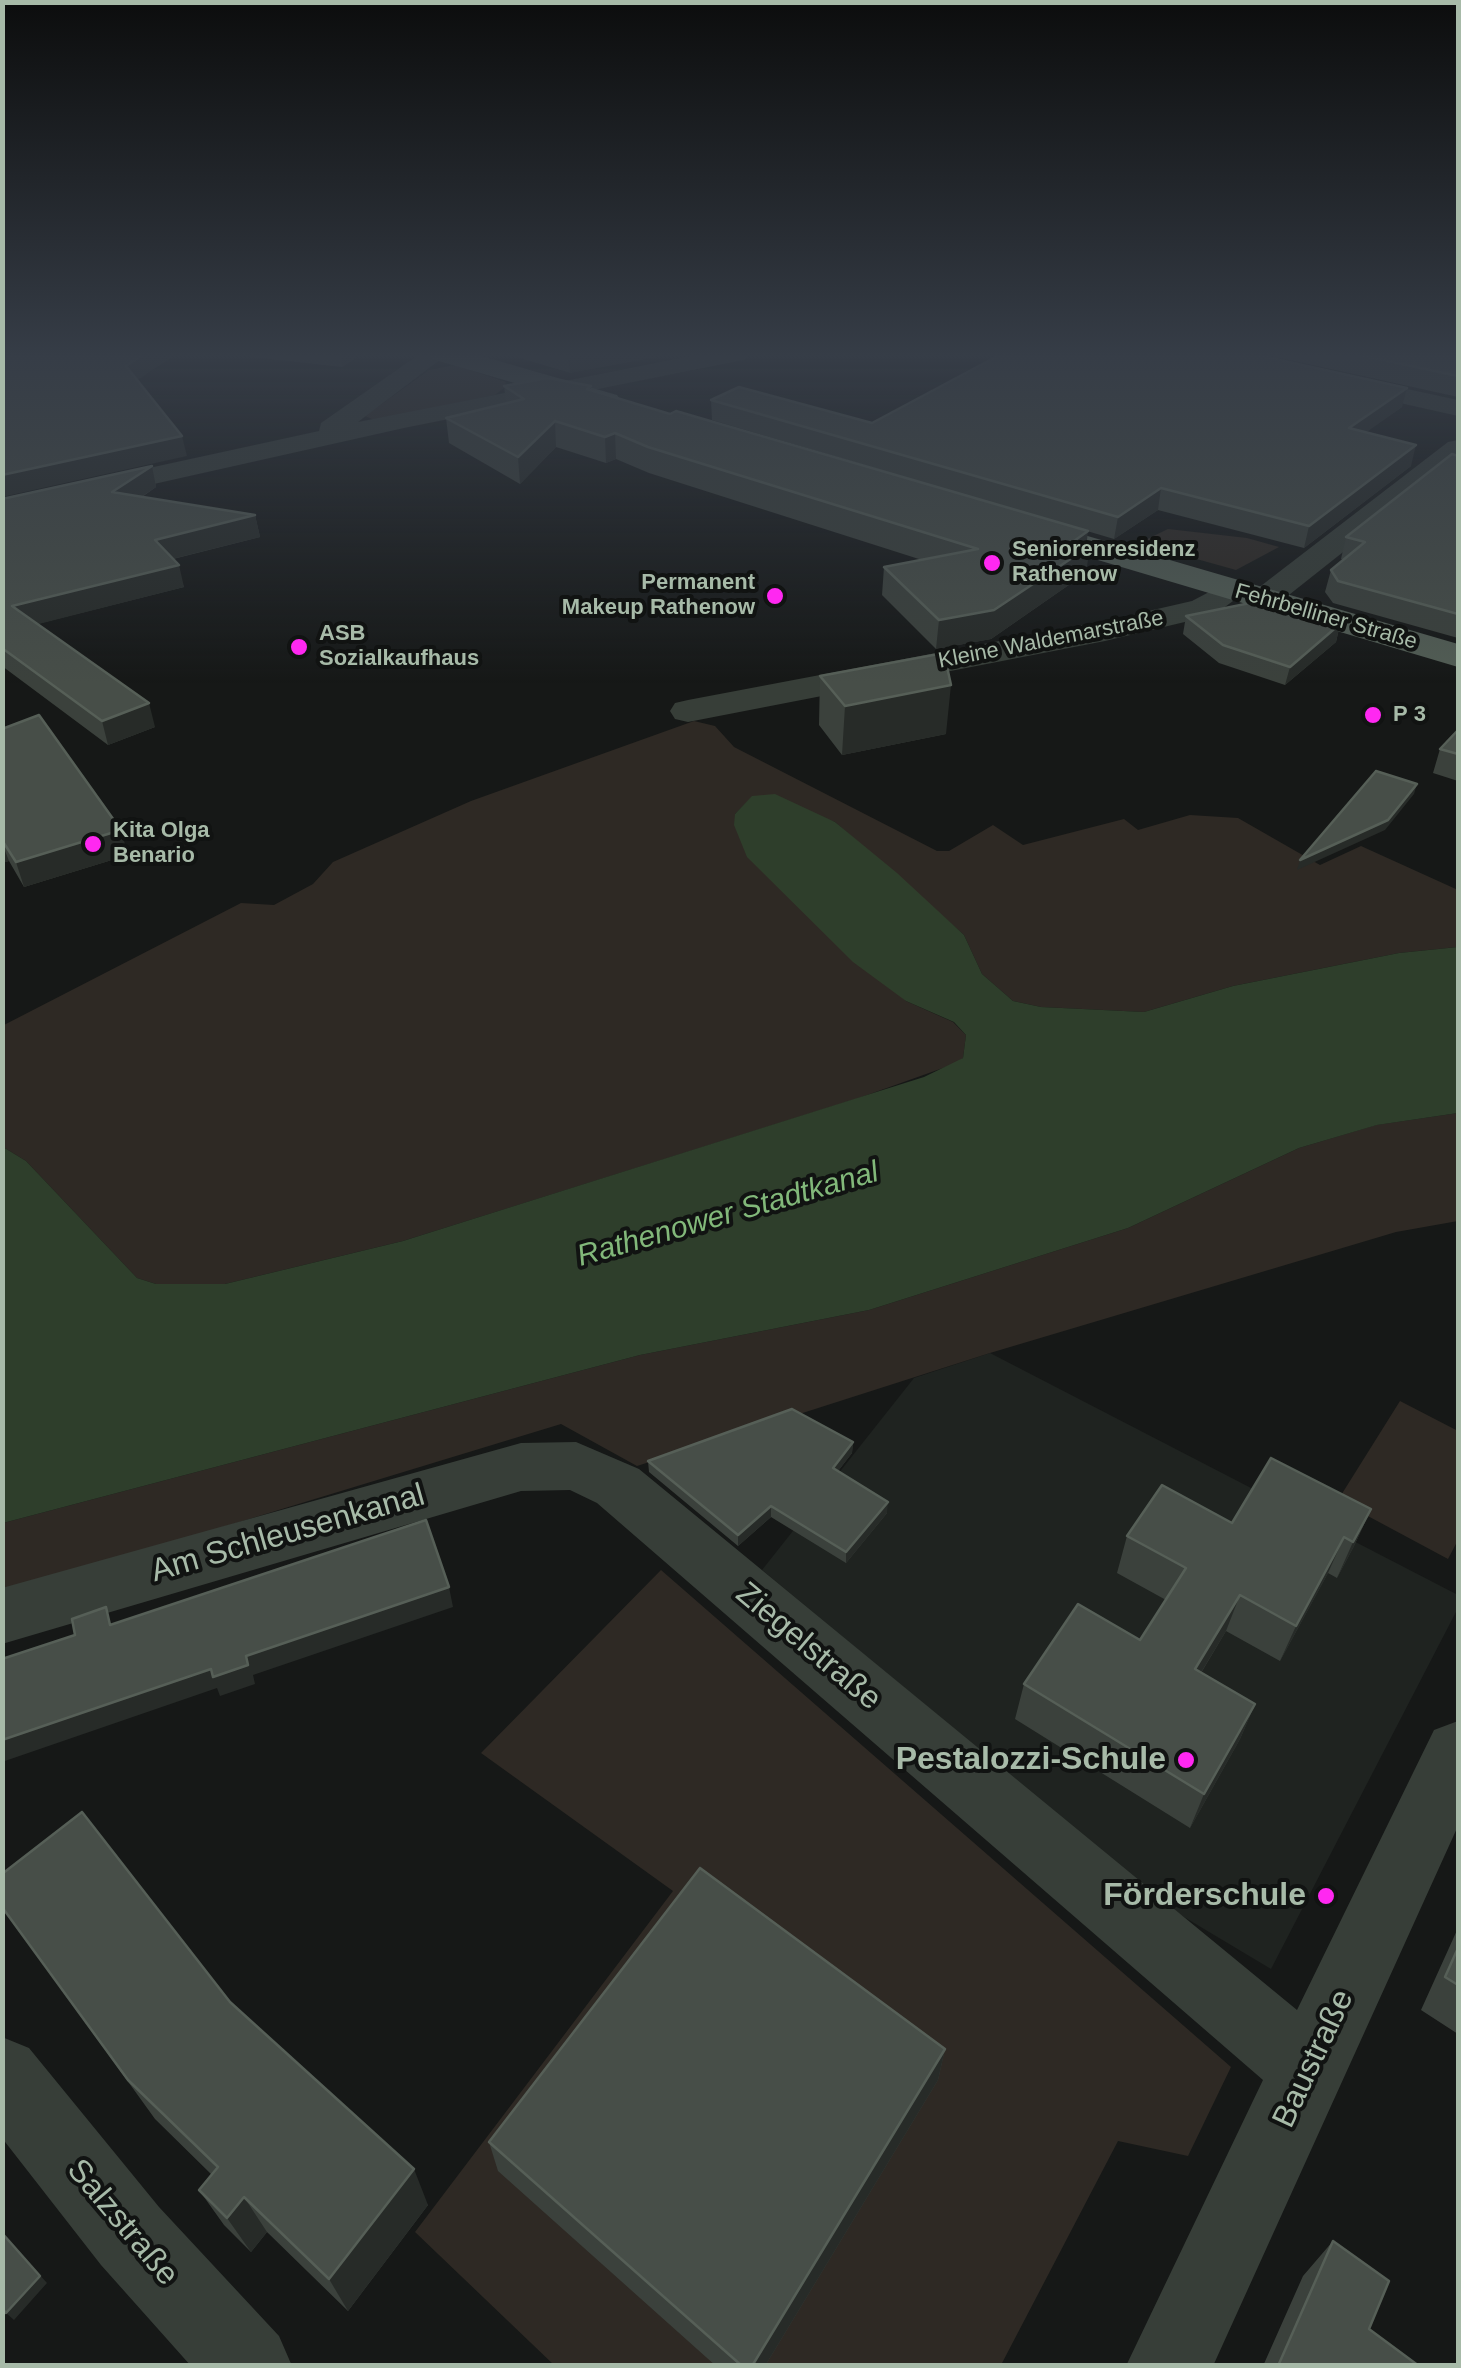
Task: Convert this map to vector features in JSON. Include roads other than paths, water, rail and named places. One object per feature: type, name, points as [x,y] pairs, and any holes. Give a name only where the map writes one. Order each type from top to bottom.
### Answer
[{"type":"main road","name":"Fehrbelliner Straße","points":[[991,518],[1458,656]]},
{"type":"street","points":[[2,508],[203,464]]},
{"type":"street","name":"Kleine Waldemarstraße","points":[[688,710],[1104,631],[1248,595],[1436,464]]},
{"type":"street","name":"Am Schleusenkanal","points":[[2,1616],[521,1467],[576,1466]]},
{"type":"street","name":"Ziegelstraße","points":[[576,1466],[618,1486],[1309,2069]]},
{"type":"street","name":"Baustraße","points":[[1169,2366],[1458,1752]]},
{"type":"street","name":"Salzstraße","points":[[2,2075],[130,2236],[249,2366]]},
{"type":"water","name":"Rathenower Stadtkanal","points":[[775,794],[835,822],[897,873],[964,935],[982,974],[1013,1001],[1041,1007],[1144,1012],[1233,986],[1399,953],[1458,947],[1458,1113],[1377,1125],[1299,1148],[1128,1228],[869,1310],[640,1355],[3,1523],[3,1147],[26,1161],[137,1278],[156,1284],[225,1284],[403,1241],[924,1077],[963,1058],[966,1035],[954,1022],[906,1001],[853,962],[747,857],[734,825],[735,814],[752,796]]},
{"type":"place","name":"Seniorenresidenz Rathenow","points":[[992,563]]},
{"type":"place","name":"Permanent Makeup Rathenow","points":[[775,596]]},
{"type":"place","name":"ASB Sozialkaufhaus","points":[[299,647]]},
{"type":"place","name":"P 3","points":[[1373,715]]},
{"type":"place","name":"Kita Olga Benario","points":[[93,844]]},
{"type":"place","name":"Pestalozzi-Schule","points":[[1186,1760]]},
{"type":"place","name":"Förderschule","points":[[1326,1896]]}]
